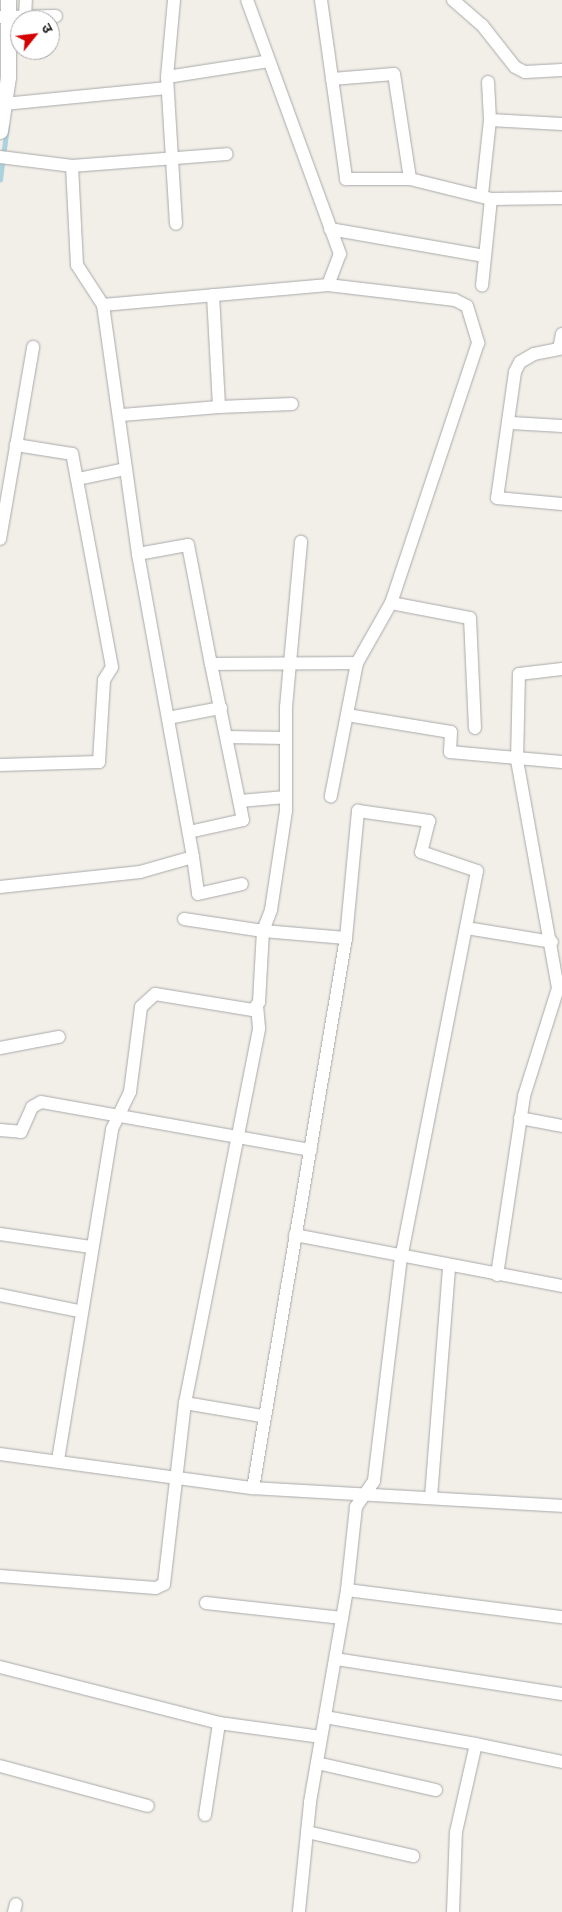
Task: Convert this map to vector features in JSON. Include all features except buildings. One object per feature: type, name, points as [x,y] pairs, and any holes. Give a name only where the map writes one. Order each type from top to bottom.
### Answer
[{"type":"street","points":[[0,131],[4,104],[4,17],[8,0]]},
{"type":"street","points":[[174,0],[167,83],[176,224]]},
{"type":"street","points":[[247,0],[340,254],[328,285]]},
{"type":"street","points":[[321,0],[346,179],[410,180],[486,197],[562,198]]},
{"type":"street","points":[[453,0],[482,25],[515,68],[525,72],[562,70]]},
{"type":"street","points":[[4,104],[167,83],[269,61]]},
{"type":"street","points":[[332,78],[394,74],[410,180]]},
{"type":"street","points":[[482,286],[485,256],[490,120],[488,82]]},
{"type":"street","points":[[490,120],[562,124]]},
{"type":"street","points":[[0,157],[72,166],[227,154]]},
{"type":"street","points":[[72,166],[77,264],[103,305],[122,415],[126,470],[138,554],[189,832],[198,894],[242,884]]},
{"type":"street","points":[[330,229],[485,256]]},
{"type":"street","points":[[103,305],[328,285],[454,300],[467,306],[475,322],[478,342],[471,374],[391,603],[357,663],[331,796]]},
{"type":"street","points":[[213,295],[219,407]]},
{"type":"street","points":[[562,334],[560,350],[520,362],[497,498],[562,504]]},
{"type":"street","points":[[0,539],[33,347]]},
{"type":"street","points":[[122,415],[219,407],[292,404]]},
{"type":"street","points":[[511,423],[562,426]]},
{"type":"street","points":[[0,765],[99,762],[104,680],[112,667],[72,454],[16,445]]},
{"type":"street","points":[[78,478],[126,470]]},
{"type":"street","points":[[0,1576],[161,1587],[179,1480],[185,1403],[259,1028],[257,1007],[263,932],[271,910],[286,797],[286,738],[290,664],[301,542]]},
{"type":"street","points":[[138,554],[188,545],[240,801],[243,820],[238,824],[189,832]]},
{"type":"street","points":[[391,603],[470,618],[475,728]]},
{"type":"street","points":[[211,664],[357,663]]},
{"type":"street","points":[[497,1275],[520,1118],[560,988],[552,942],[556,929],[518,762],[519,674],[562,669]]},
{"type":"street","points":[[168,718],[220,708]]},
{"type":"street","points":[[347,715],[451,732],[450,752],[518,762],[562,762]]},
{"type":"street","points":[[226,737],[286,738]]},
{"type":"street","points":[[240,801],[286,797]]},
{"type":"street","points":[[253,1488],[262,1416],[311,1150],[346,938],[358,812],[429,821],[421,852],[477,871],[401,1257],[374,1481],[356,1507],[347,1590],[316,1763],[299,1912]]},
{"type":"street","points":[[0,886],[140,872],[193,857]]},
{"type":"street","points":[[184,920],[263,932],[346,938]]},
{"type":"street","points":[[466,928],[552,942]]},
{"type":"street","points":[[58,1460],[79,1311],[112,1130],[130,1092],[141,1007],[147,997],[155,994],[247,1010],[257,1007]]},
{"type":"street","points":[[0,1048],[59,1037]]},
{"type":"street","points":[[0,1130],[21,1132],[32,1107],[41,1102],[120,1114],[311,1150]]},
{"type":"street","points":[[520,1118],[562,1126]]},
{"type":"street","points":[[0,1234],[91,1247]]},
{"type":"street","points":[[295,1235],[401,1257],[562,1286]]},
{"type":"street","points":[[431,1497],[449,1266]]},
{"type":"street","points":[[0,1295],[79,1311]]},
{"type":"street","points":[[185,1403],[262,1416]]},
{"type":"street","points":[[0,1454],[58,1460],[179,1480],[253,1488],[562,1506]]},
{"type":"street","points":[[347,1590],[562,1617]]},
{"type":"street","points":[[206,1603],[342,1618]]},
{"type":"street","points":[[336,1659],[562,1694]]},
{"type":"street","points":[[0,1667],[219,1723],[321,1737]]},
{"type":"street","points":[[325,1716],[562,1762]]},
{"type":"street","points":[[205,1816],[219,1723]]},
{"type":"street","points":[[453,1912],[456,1832],[476,1744]]},
{"type":"street","points":[[316,1763],[436,1790]]},
{"type":"street","points":[[0,1766],[148,1806]]},
{"type":"street","points":[[307,1832],[413,1856]]},
{"type":"waterway","points":[[0,180],[7,126]]}]
